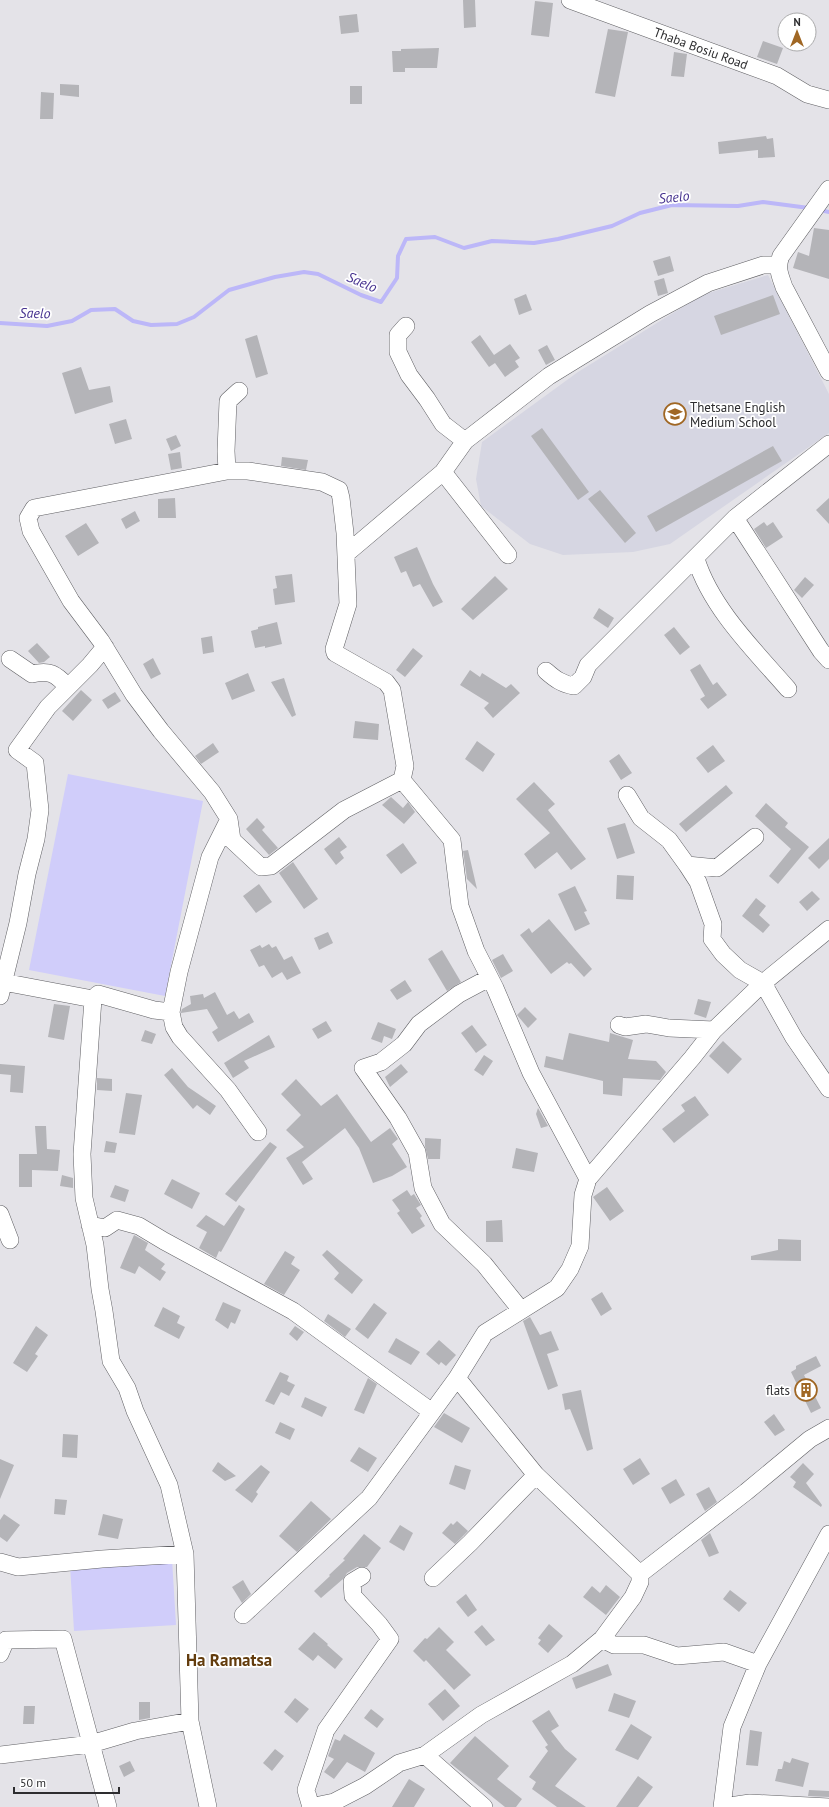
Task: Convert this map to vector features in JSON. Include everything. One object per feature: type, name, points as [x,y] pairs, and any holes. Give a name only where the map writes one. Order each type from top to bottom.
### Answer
[{"type":"street","name":"Thaba Bosiu Road","points":[[570,0],[777,76],[807,94],[829,100]]},
{"type":"street","points":[[829,188],[781,256],[778,264],[779,273],[784,287],[829,372]]},
{"type":"street","points":[[346,554],[443,472],[465,441],[549,376],[650,314],[708,283],[763,264],[778,264]]},
{"type":"street","points":[[406,326],[398,335],[398,352],[409,375],[443,424],[465,441]]},
{"type":"street","points":[[227,471],[226,451],[228,401],[239,392]]},
{"type":"street","points":[[546,671],[557,681],[566,685],[574,686],[580,682],[588,665],[696,559],[735,518],[829,444]]},
{"type":"street","points":[[227,471],[248,471],[322,482],[339,490],[343,512],[348,604],[334,649],[335,654],[386,682],[392,690],[405,766],[402,780],[344,810],[271,866],[260,867],[232,840],[229,819],[212,792],[161,732],[134,695],[105,647],[71,601],[31,531],[28,518],[34,508],[227,471]]},
{"type":"street","points":[[443,472],[508,555]]},
{"type":"street","points":[[735,518],[821,651],[829,660]]},
{"type":"street","points":[[696,559],[700,573],[730,623],[788,689]]},
{"type":"street","points":[[93,999],[1,989],[18,923],[26,874],[36,839],[40,810],[35,764],[17,750],[35,724],[105,647]]},
{"type":"street","points":[[10,659],[32,674],[45,671],[53,675],[68,687]]},
{"type":"street","points":[[402,780],[452,840],[460,906],[476,951],[528,1067],[588,1179]]},
{"type":"street","points":[[627,795],[641,818],[669,840],[698,882],[713,924],[712,939],[723,954],[740,970],[764,984],[794,1038],[829,1089]]},
{"type":"street","points":[[229,819],[210,857],[179,972],[171,1012],[174,1027],[180,1037],[228,1090],[258,1132]]},
{"type":"street","points":[[687,865],[717,868],[755,837]]},
{"type":"street","points":[[243,1615],[370,1498],[457,1378],[485,1333],[557,1288],[576,1258],[580,1246],[583,1195],[588,1179],[692,1058],[714,1030],[764,984],[829,929]]},
{"type":"street","points":[[489,978],[459,994],[420,1024],[404,1044],[381,1062],[363,1068],[398,1118],[417,1152],[423,1188],[442,1224],[484,1264],[521,1310]]},
{"type":"street","points":[[171,1012],[154,1010],[98,994],[93,999],[82,1154],[84,1198],[95,1245],[111,1361],[127,1388],[135,1411],[169,1485],[185,1554],[190,1721],[208,1807]]},
{"type":"street","points":[[619,1026],[625,1027],[646,1024],[668,1028],[714,1030]]},
{"type":"street","points":[[0,1214],[10,1240]]},
{"type":"street","points":[[90,1225],[105,1228],[117,1220],[139,1226],[293,1311],[432,1412]]},
{"type":"street","points":[[362,1576],[352,1582],[353,1596],[379,1624],[390,1639],[326,1730],[306,1790],[311,1807],[334,1802],[365,1786],[399,1763],[425,1755],[481,1715],[572,1664],[602,1639],[632,1597],[640,1582],[640,1574],[536,1474],[457,1378]]},
{"type":"street","points":[[640,1574],[746,1492],[810,1439],[829,1428]]},
{"type":"street","points":[[432,1578],[470,1543],[536,1474]]},
{"type":"street","points":[[829,1534],[758,1664],[732,1727],[722,1807],[750,1803],[829,1807]]},
{"type":"street","points":[[0,1562],[18,1567],[102,1559],[185,1554]]},
{"type":"street","points":[[0,1654],[6,1640],[62,1639],[108,1807]]},
{"type":"street","points":[[602,1639],[614,1645],[644,1645],[677,1656],[724,1652],[758,1664]]},
{"type":"street","points":[[0,1755],[91,1744],[135,1731],[190,1721]]},
{"type":"street","points":[[425,1755],[484,1807]]},
{"type":"shaded area","name":"Thetsane English Medium School","points":[[768,275],[829,394],[829,433],[670,544],[633,552],[563,555],[530,544],[481,506],[476,479],[482,442],[578,372],[702,295]]},
{"type":"shaded area","points":[[68,774],[203,801],[165,996],[29,970]]},
{"type":"shaded area","points":[[172,1559],[176,1625],[74,1631],[70,1565]]},
{"type":"building","points":[[463,0],[475,0],[476,27],[464,28]]},
{"type":"building","points":[[535,1],[553,3],[549,37],[531,35]]},
{"type":"building","points":[[357,14],[359,32],[341,34],[339,16]]},
{"type":"building","points":[[608,29],[628,32],[615,97],[595,93]]},
{"type":"building","points":[[763,41],[777,46],[777,52],[782,52],[777,64],[757,57]]},
{"type":"building","points":[[439,48],[437,68],[405,68],[405,72],[393,72],[392,51],[401,51],[401,49]]},
{"type":"building","points":[[674,52],[687,54],[684,77],[671,76]]},
{"type":"building","points":[[60,84],[79,85],[79,97],[60,95]]},
{"type":"building","points":[[350,86],[362,86],[362,104],[350,104]]},
{"type":"building","points":[[41,92],[54,93],[53,119],[40,119]]},
{"type":"building","points":[[766,136],[767,139],[773,138],[775,157],[758,158],[758,150],[719,154],[718,142]]},
{"type":"building","points":[[814,228],[829,230],[829,279],[793,268],[798,252],[809,256]]},
{"type":"building","points":[[670,256],[674,271],[658,276],[653,261]]},
{"type":"building","points":[[664,278],[668,293],[658,296],[654,281]]},
{"type":"building","points":[[526,294],[532,310],[519,315],[514,299]]},
{"type":"building","points":[[773,295],[780,314],[721,335],[714,316]]},
{"type":"building","points":[[257,335],[268,374],[256,378],[245,339]]},
{"type":"building","points":[[480,335],[494,355],[510,344],[520,358],[515,361],[519,367],[505,377],[495,363],[489,367],[471,342]]},
{"type":"building","points":[[547,345],[555,360],[546,365],[538,350]]},
{"type":"building","points":[[81,367],[89,390],[110,386],[113,402],[75,414],[62,373]]},
{"type":"building","points":[[126,419],[132,439],[115,444],[109,424]]},
{"type":"building","points":[[542,428],[589,492],[578,500],[531,436]]},
{"type":"building","points":[[176,435],[181,446],[171,451],[166,439]]},
{"type":"building","points":[[773,446],[782,461],[656,532],[647,516]]},
{"type":"building","points":[[180,452],[182,468],[171,470],[168,454]]},
{"type":"building","points":[[282,457],[308,460],[306,470],[281,466]]},
{"type":"building","points":[[600,490],[636,533],[625,543],[588,499]]},
{"type":"building","points":[[175,498],[176,518],[158,518],[158,499]]},
{"type":"building","points":[[829,498],[829,524],[816,510]]},
{"type":"building","points":[[135,511],[140,521],[126,529],[121,519]]},
{"type":"building","points":[[764,522],[767,526],[773,522],[783,537],[766,548],[754,529]]},
{"type":"building","points":[[86,523],[99,543],[78,556],[65,536]]},
{"type":"building","points":[[417,547],[433,584],[443,602],[433,607],[420,584],[413,587],[406,571],[401,573],[394,557]]},
{"type":"building","points":[[292,574],[295,602],[275,605],[273,589],[277,588],[275,576]]},
{"type":"building","points":[[495,576],[508,589],[473,620],[461,609]]},
{"type":"building","points":[[805,577],[814,585],[802,598],[794,590]]},
{"type":"building","points":[[599,608],[614,618],[608,628],[593,618]]},
{"type":"building","points":[[277,622],[282,644],[265,648],[265,646],[255,648],[251,631],[258,629],[258,627]]},
{"type":"building","points":[[674,627],[690,647],[680,655],[664,635]]},
{"type":"building","points":[[212,636],[214,652],[203,654],[201,638]]},
{"type":"building","points":[[37,643],[50,657],[44,662],[39,663],[28,651]]},
{"type":"building","points":[[413,648],[423,656],[405,677],[396,670]]},
{"type":"building","points":[[153,658],[161,674],[151,679],[143,664]]},
{"type":"building","points":[[700,664],[713,685],[717,682],[727,695],[708,709],[700,699],[705,696],[690,670]]},
{"type":"building","points":[[470,670],[480,677],[482,673],[506,688],[511,684],[520,693],[493,718],[484,708],[489,703],[460,685]]},
{"type":"building","points":[[248,673],[255,691],[232,700],[225,683]]},
{"type":"building","points":[[284,678],[296,715],[292,717],[271,682]]},
{"type":"building","points":[[81,690],[92,700],[73,721],[62,711]]},
{"type":"building","points":[[115,692],[121,701],[108,709],[102,700]]},
{"type":"building","points":[[355,721],[379,724],[378,740],[353,738]]},
{"type":"building","points":[[477,741],[495,754],[483,772],[465,759]]},
{"type":"building","points":[[213,743],[219,752],[201,764],[195,756]]},
{"type":"building","points":[[713,745],[725,761],[708,773],[696,758]]},
{"type":"building","points":[[619,754],[632,773],[621,780],[609,761]]},
{"type":"building","points":[[534,782],[555,804],[548,810],[586,859],[571,870],[557,852],[535,869],[524,854],[550,833],[516,799]]},
{"type":"building","points":[[726,785],[733,793],[686,832],[679,824]]},
{"type":"building","points":[[391,797],[403,808],[408,802],[415,812],[404,824],[382,805]]},
{"type":"building","points":[[766,803],[788,823],[785,827],[809,847],[778,884],[769,876],[791,849],[755,816]]},
{"type":"building","points":[[257,818],[265,827],[262,830],[278,848],[269,855],[246,829]]},
{"type":"building","points":[[625,823],[635,853],[617,859],[607,828]]},
{"type":"building","points":[[339,837],[347,847],[340,852],[344,858],[336,865],[324,849]]},
{"type":"building","points":[[829,838],[829,859],[819,869],[808,858]]},
{"type":"building","points":[[403,843],[417,863],[401,874],[386,855]]},
{"type":"building","points":[[468,850],[477,889],[467,879],[463,851]]},
{"type":"building","points":[[293,862],[318,899],[304,909],[279,873]]},
{"type":"building","points":[[617,875],[634,876],[633,900],[616,899]]},
{"type":"building","points":[[259,884],[272,902],[256,913],[243,896]]},
{"type":"building","points":[[575,886],[587,911],[584,912],[590,924],[575,931],[558,894]]},
{"type":"building","points":[[812,891],[820,899],[807,911],[799,902]]},
{"type":"building","points":[[756,898],[766,906],[759,915],[770,925],[763,933],[742,916]]},
{"type":"building","points":[[549,919],[592,969],[584,977],[571,963],[569,964],[567,962],[551,974],[520,935],[529,928],[532,933]]},
{"type":"building","points":[[328,932],[333,943],[319,950],[314,938]]},
{"type":"building","points":[[269,944],[272,948],[276,946],[284,960],[292,956],[301,973],[287,980],[282,972],[272,978],[264,965],[259,967],[250,950],[260,945],[262,948]]},
{"type":"building","points":[[442,950],[461,982],[447,991],[428,959]]},
{"type":"building","points":[[503,954],[513,971],[501,978],[492,960]]},
{"type":"building","points":[[405,980],[412,991],[397,1000],[390,990]]},
{"type":"building","points":[[215,992],[227,1015],[234,1011],[239,1019],[249,1013],[254,1022],[218,1042],[212,1032],[218,1028],[207,1009],[181,1013],[182,1009],[191,1004],[190,996],[203,994],[204,998]]},
{"type":"building","points":[[698,999],[711,1002],[706,1018],[694,1014]]},
{"type":"building","points":[[54,1004],[70,1006],[64,1040],[48,1037]]},
{"type":"building","points":[[525,1007],[537,1019],[528,1028],[517,1015]]},
{"type":"building","points":[[326,1021],[332,1031],[318,1039],[312,1029]]},
{"type":"building","points":[[378,1022],[396,1029],[392,1039],[384,1036],[382,1043],[371,1039]]},
{"type":"building","points":[[472,1025],[487,1045],[476,1053],[461,1033]]},
{"type":"building","points":[[145,1030],[156,1034],[152,1044],[141,1041]]},
{"type":"building","points":[[569,1033],[609,1042],[610,1033],[633,1040],[628,1059],[656,1061],[666,1072],[660,1080],[623,1078],[622,1096],[603,1094],[603,1081],[544,1067],[546,1056],[563,1060]]},
{"type":"building","points":[[269,1035],[275,1047],[244,1061],[249,1068],[233,1078],[224,1063]]},
{"type":"building","points":[[723,1041],[742,1059],[728,1074],[709,1056]]},
{"type":"building","points":[[484,1055],[493,1061],[483,1076],[474,1070]]},
{"type":"building","points":[[0,1064],[25,1066],[23,1093],[10,1092],[11,1075],[0,1074]]},
{"type":"building","points":[[401,1064],[408,1072],[390,1087],[385,1077]]},
{"type":"building","points":[[172,1068],[188,1087],[216,1106],[210,1115],[197,1105],[193,1109],[164,1075]]},
{"type":"building","points":[[97,1078],[112,1079],[112,1091],[97,1090]]},
{"type":"building","points":[[296,1079],[321,1106],[337,1094],[371,1142],[390,1128],[398,1139],[392,1144],[407,1167],[392,1176],[373,1183],[359,1148],[345,1128],[302,1162],[313,1179],[303,1185],[286,1158],[304,1147],[286,1130],[301,1115],[281,1094]]},
{"type":"building","points":[[126,1093],[142,1095],[135,1135],[119,1133]]},
{"type":"building","points":[[695,1096],[709,1115],[674,1143],[662,1129],[685,1111],[681,1105]]},
{"type":"building","points":[[538,1108],[548,1126],[541,1128],[536,1114]]},
{"type":"building","points":[[35,1126],[46,1126],[47,1149],[60,1150],[58,1171],[32,1170],[32,1187],[19,1187],[19,1154],[37,1154]]},
{"type":"building","points":[[425,1138],[441,1139],[440,1159],[428,1159]]},
{"type":"building","points":[[106,1141],[117,1143],[115,1153],[104,1152]]},
{"type":"building","points":[[270,1142],[277,1147],[236,1202],[225,1194]]},
{"type":"building","points":[[516,1148],[538,1153],[534,1172],[512,1168]]},
{"type":"building","points":[[62,1175],[73,1178],[73,1188],[60,1186]]},
{"type":"building","points":[[172,1179],[200,1193],[192,1209],[164,1194]]},
{"type":"building","points":[[115,1185],[129,1190],[125,1202],[110,1197]]},
{"type":"building","points":[[607,1187],[624,1211],[610,1221],[593,1197]]},
{"type":"building","points":[[407,1190],[411,1196],[414,1194],[421,1205],[416,1208],[422,1216],[420,1218],[425,1226],[412,1234],[397,1213],[400,1211],[392,1200]]},
{"type":"building","points":[[239,1205],[245,1209],[221,1252],[219,1251],[216,1258],[199,1248],[207,1232],[196,1226],[206,1215],[224,1226]]},
{"type":"building","points":[[502,1220],[503,1242],[486,1242],[486,1221]]},
{"type":"building","points":[[134,1235],[148,1243],[145,1250],[165,1264],[161,1269],[166,1272],[160,1281],[139,1266],[135,1274],[120,1268]]},
{"type":"building","points":[[778,1239],[801,1240],[801,1261],[751,1260],[751,1256],[778,1250]]},
{"type":"building","points":[[327,1250],[363,1280],[352,1294],[334,1279],[339,1273],[322,1255]]},
{"type":"building","points":[[285,1251],[295,1257],[291,1264],[300,1270],[284,1295],[264,1284]]},
{"type":"building","points":[[602,1292],[612,1309],[601,1316],[591,1299]]},
{"type":"building","points":[[223,1302],[241,1310],[235,1324],[231,1322],[228,1329],[215,1320]]},
{"type":"building","points":[[374,1303],[387,1313],[368,1339],[355,1329]]},
{"type":"building","points":[[163,1307],[180,1316],[177,1323],[185,1327],[179,1339],[154,1326]]},
{"type":"building","points":[[328,1314],[351,1329],[345,1337],[324,1321]]},
{"type":"building","points":[[530,1317],[540,1335],[551,1331],[559,1350],[547,1354],[558,1386],[548,1390],[523,1321]]},
{"type":"building","points":[[36,1326],[48,1335],[35,1354],[38,1356],[27,1372],[13,1363]]},
{"type":"building","points":[[295,1326],[304,1332],[297,1341],[289,1334]]},
{"type":"building","points":[[396,1338],[420,1352],[411,1365],[388,1352]]},
{"type":"building","points":[[439,1340],[456,1355],[446,1366],[441,1362],[439,1365],[426,1354]]},
{"type":"building","name":"flats","points":[[816,1356],[821,1366],[804,1375],[821,1408],[811,1413],[791,1372],[796,1369],[796,1366]]},
{"type":"building","points":[[280,1372],[289,1376],[287,1381],[295,1385],[289,1396],[281,1392],[274,1405],[265,1401]]},
{"type":"building","points":[[368,1378],[377,1384],[364,1414],[354,1410]]},
{"type":"building","points":[[581,1390],[593,1449],[587,1451],[570,1409],[565,1410],[562,1394]]},
{"type":"building","points":[[305,1397],[327,1407],[322,1417],[301,1407]]},
{"type":"building","points":[[444,1413],[470,1428],[462,1443],[434,1427]]},
{"type":"building","points":[[774,1414],[785,1430],[775,1436],[764,1422]]},
{"type":"building","points":[[280,1422],[295,1429],[290,1440],[275,1433]]},
{"type":"building","points":[[63,1434],[78,1435],[77,1458],[62,1457]]},
{"type":"building","points":[[359,1447],[377,1458],[368,1472],[350,1461]]},
{"type":"building","points":[[640,1458],[650,1474],[633,1485],[623,1469]]},
{"type":"building","points":[[0,1459],[14,1465],[0,1499]]},
{"type":"building","points":[[218,1462],[236,1476],[225,1481],[212,1471]]},
{"type":"building","points":[[803,1463],[814,1474],[806,1483],[822,1505],[821,1507],[793,1487],[796,1482],[790,1477]]},
{"type":"building","points":[[261,1465],[270,1472],[256,1492],[258,1494],[252,1503],[235,1490]]},
{"type":"building","points":[[455,1465],[471,1470],[465,1490],[449,1484]]},
{"type":"building","points":[[676,1479],[685,1495],[670,1504],[661,1488]]},
{"type":"building","points":[[709,1487],[717,1502],[705,1511],[696,1494]]},
{"type":"building","points":[[55,1499],[67,1500],[65,1515],[54,1514]]},
{"type":"building","points":[[311,1501],[331,1519],[297,1552],[279,1536]]},
{"type":"building","points":[[4,1514],[20,1525],[7,1542],[0,1537],[0,1520]]},
{"type":"building","points":[[103,1514],[123,1519],[118,1539],[98,1535]]},
{"type":"building","points":[[457,1521],[468,1531],[455,1544],[442,1533],[451,1523],[453,1525]]},
{"type":"building","points":[[400,1525],[413,1533],[404,1551],[389,1542]]},
{"type":"building","points":[[710,1533],[719,1553],[709,1557],[701,1540]]},
{"type":"building","points":[[364,1534],[381,1548],[367,1567],[357,1567],[347,1573],[343,1579],[321,1598],[314,1591],[345,1560],[343,1559]]},
{"type":"building","points":[[243,1580],[251,1594],[242,1603],[232,1587]]},
{"type":"building","points":[[606,1585],[620,1597],[606,1615],[583,1597],[592,1586],[600,1593]]},
{"type":"building","points":[[730,1590],[747,1603],[739,1612],[723,1599]]},
{"type":"building","points":[[466,1594],[477,1610],[468,1617],[456,1602]]},
{"type":"building","points":[[549,1624],[563,1636],[548,1653],[538,1644],[541,1640],[538,1638]]},
{"type":"building","points":[[482,1625],[495,1640],[486,1646],[474,1632]]},
{"type":"building","points":[[439,1627],[454,1642],[446,1650],[471,1675],[454,1690],[426,1660],[424,1662],[413,1651],[425,1638],[427,1639]]},
{"type":"building","points":[[314,1632],[343,1659],[335,1669],[318,1655],[313,1661],[298,1649]]},
{"type":"building","points":[[608,1664],[612,1675],[576,1689],[572,1678]]},
{"type":"building","points":[[445,1689],[460,1706],[443,1721],[428,1704]]},
{"type":"building","points":[[614,1693],[636,1701],[629,1718],[608,1711]]},
{"type":"building","points":[[295,1698],[309,1709],[297,1723],[284,1712]]},
{"type":"building","points":[[139,1702],[150,1702],[150,1718],[139,1720]]},
{"type":"building","points":[[24,1706],[35,1706],[34,1724],[23,1724]]},
{"type":"building","points":[[371,1709],[384,1719],[377,1728],[364,1718]]},
{"type":"building","points":[[549,1710],[559,1726],[551,1731],[565,1749],[577,1759],[555,1786],[586,1807],[557,1807],[532,1789],[536,1782],[529,1777],[548,1751],[545,1747],[548,1745],[532,1721]]},
{"type":"building","points":[[631,1724],[652,1737],[638,1760],[615,1750]]},
{"type":"building","points":[[750,1730],[762,1732],[758,1766],[746,1765]]},
{"type":"building","points":[[344,1734],[375,1753],[365,1772],[347,1762],[334,1779],[324,1772],[334,1759],[328,1756],[335,1739],[340,1741]]},
{"type":"building","points":[[475,1736],[509,1766],[497,1779],[522,1799],[516,1807],[505,1807],[450,1763]]},
{"type":"building","points":[[275,1749],[284,1756],[272,1771],[263,1763]]},
{"type":"building","points":[[792,1758],[809,1763],[803,1787],[775,1781],[778,1769],[782,1769],[784,1761],[790,1763]]},
{"type":"building","points":[[130,1761],[135,1771],[124,1777],[119,1766]]},
{"type":"building","points":[[638,1776],[653,1787],[638,1807],[616,1807]]},
{"type":"building","points":[[409,1779],[425,1789],[414,1807],[392,1807]]},
{"type":"building","points":[[809,1790],[829,1791],[829,1797],[808,1796]]},
{"type":"waterway","name":"Saelo","points":[[0,323],[47,326],[72,321],[91,310],[115,309],[133,321],[151,325],[177,324],[194,317],[229,290],[275,277],[304,272],[318,274],[361,295],[381,302],[397,278],[398,256],[406,239],[435,237],[464,248],[492,241],[534,243],[558,239],[612,226],[640,213],[672,205],[738,206],[763,202],[809,208]]},
{"type":"waterway","name":"Saelo","points":[[820,210],[829,212]]},
{"type":"place","name":"Thetsane English Medium School","points":[[675,414]]},
{"type":"place","name":"flats","points":[[806,1390]]},
{"type":"district","name":"Ha Ramatsa","points":[[229,1660]]}]
